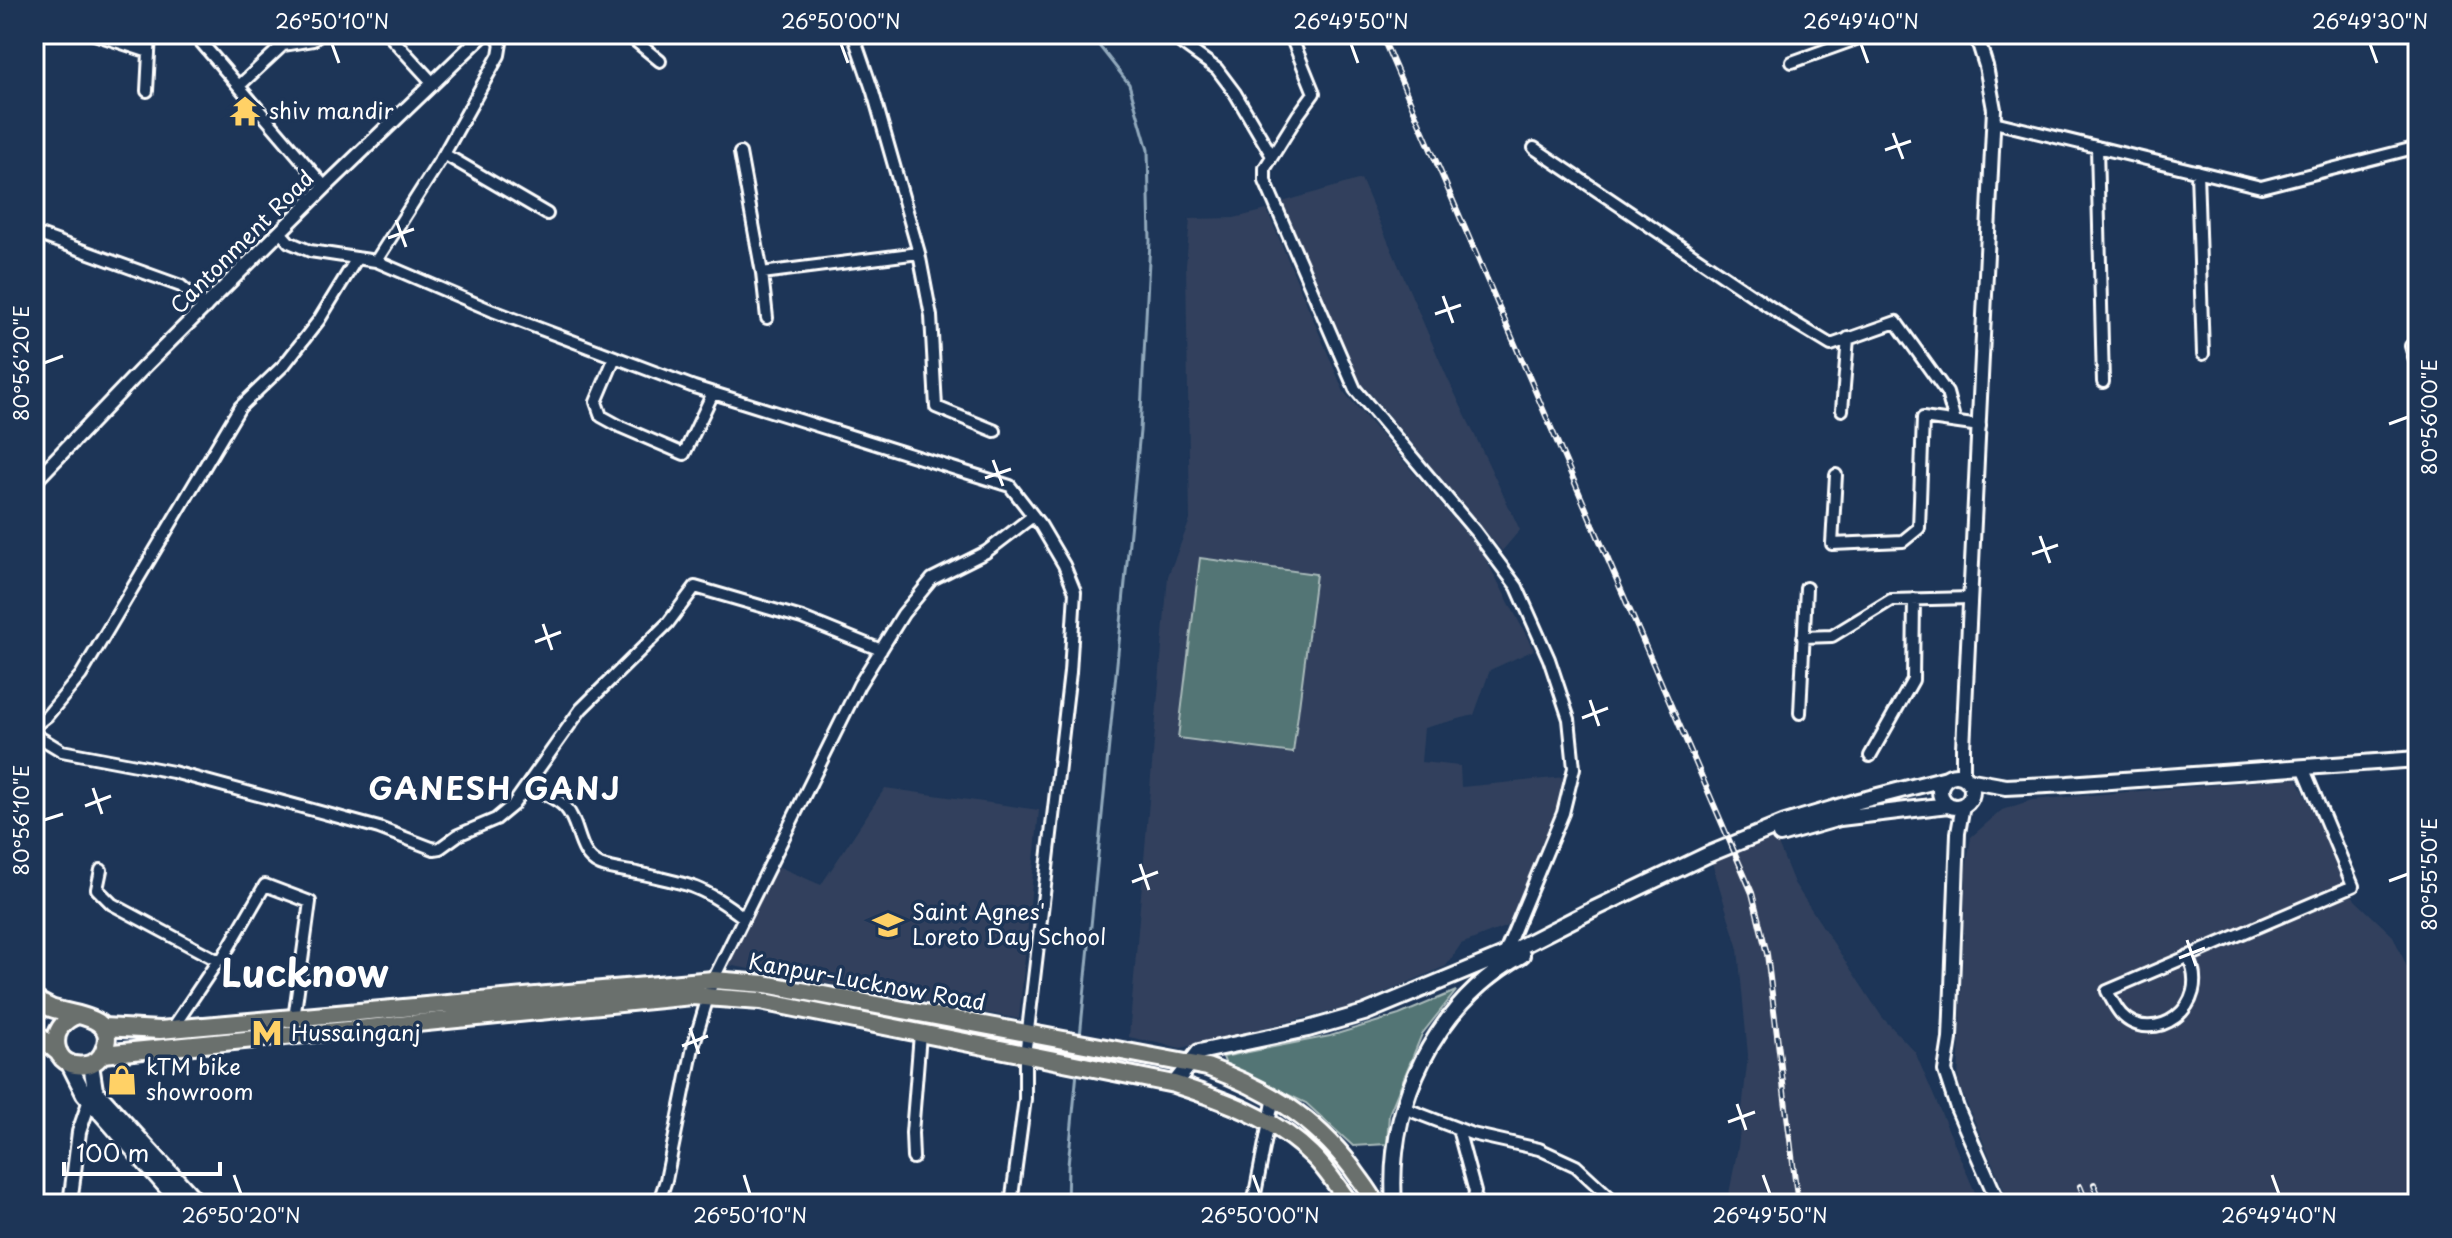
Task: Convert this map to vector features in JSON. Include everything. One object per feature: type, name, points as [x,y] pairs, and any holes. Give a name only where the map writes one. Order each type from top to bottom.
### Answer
[{"type":"main road","points":[[1174,1084],[1199,1052],[1308,1029],[1364,1013],[1504,955],[1681,867],[1785,823],[1855,802],[1957,778],[2006,787],[2418,759]]},
{"type":"main road","points":[[1957,778],[1972,791],[1958,805]]},
{"type":"main road","points":[[1957,778],[1941,792],[1958,805]]},
{"type":"main road","points":[[1394,1204],[1392,1173],[1404,1108],[1419,1065],[1438,1032],[1465,998],[1504,966],[1543,943],[1701,866],[1792,831],[1840,818],[1958,805],[2006,787]]},
{"type":"main road","name":"Kanpur-Lucknow Road","points":[[97,1059],[713,980],[765,984],[1207,1067],[1274,1097],[1315,1126],[1343,1156],[1376,1204]]},
{"type":"main road","name":"Kanpur-Lucknow Road","points":[[103,1027],[172,1029],[552,1002],[708,996],[760,1001],[1174,1084],[1223,1100],[1268,1122],[1312,1155],[1350,1204]]},
{"type":"main road","points":[[34,999],[49,1007],[92,1018],[103,1027],[106,1041],[97,1059],[92,1095]]},
{"type":"main road","points":[[78,1015],[63,1022],[58,1029],[56,1045],[63,1058],[181,1204]]},
{"type":"main road","points":[[34,1032],[75,1065],[97,1059]]},
{"type":"main road","points":[[92,1095],[199,1204]]},
{"type":"street","points":[[94,34],[149,52]]},
{"type":"street","points":[[147,91],[150,34]]},
{"type":"street","points":[[239,86],[283,45],[313,40],[320,34]]},
{"type":"street","points":[[388,34],[433,83]]},
{"type":"street","name":"Cantonment Road","points":[[34,482],[325,187],[484,34]]},
{"type":"street","points":[[376,261],[444,154],[499,55],[501,43],[495,34]]},
{"type":"street","points":[[627,34],[660,61]]},
{"type":"street","points":[[853,34],[919,253],[931,316],[936,407],[944,413],[995,431]]},
{"type":"street","points":[[1290,34],[1314,93],[1265,168],[1265,181],[1355,389],[1475,531],[1517,587],[1549,659],[1569,719],[1574,768],[1563,813],[1504,955]]},
{"type":"street","points":[[1957,778],[1963,748],[1994,122],[1986,66],[1976,34]]},
{"type":"street","points":[[1792,62],[1866,35]]},
{"type":"street","points":[[200,36],[325,187]]},
{"type":"street","points":[[1181,43],[1217,69],[1272,156]]},
{"type":"street","points":[[1994,122],[2261,187],[2418,147]]},
{"type":"street","points":[[2097,147],[2103,382]]},
{"type":"street","points":[[1534,148],[1831,345],[1896,322],[1947,393],[1955,422]]},
{"type":"street","points":[[740,153],[767,318]]},
{"type":"street","points":[[444,154],[547,214]]},
{"type":"street","points":[[2197,171],[2203,354]]},
{"type":"street","points":[[280,232],[289,242],[310,251],[376,261],[493,311],[713,393],[1010,486],[1033,516],[1064,565],[1075,592],[1070,672],[1011,1204]]},
{"type":"street","points":[[34,233],[181,286],[206,307]]},
{"type":"street","points":[[762,273],[919,253]]},
{"type":"street","points":[[34,726],[47,716],[81,675],[240,407],[284,365],[319,320],[357,258]]},
{"type":"street","points":[[1842,410],[1848,338]]},
{"type":"street","points":[[2418,344],[2411,346],[2418,370]]},
{"type":"street","points":[[615,357],[596,402],[601,416],[684,454],[713,393]]},
{"type":"street","points":[[1836,475],[1832,544],[1903,541],[1919,528],[1923,418],[1980,426]]},
{"type":"street","points":[[658,1204],[666,1180],[693,1047],[713,980],[859,685],[903,614],[932,579],[986,552],[1033,516]]},
{"type":"street","points":[[34,734],[62,751],[173,772],[379,828],[434,849],[496,819],[513,805],[581,709],[668,623],[695,587],[802,618],[881,650]]},
{"type":"street","points":[[1800,713],[1806,588]]},
{"type":"street","points":[[1803,637],[1832,636],[1891,600],[1971,598]]},
{"type":"street","points":[[1870,756],[1913,680],[1914,599]]},
{"type":"street","points":[[2188,956],[2195,977],[2191,1002],[2183,1014],[2160,1025],[2140,1024],[2122,1016],[2107,991],[2188,956],[2353,886],[2303,767]]},
{"type":"street","points":[[527,787],[565,807],[574,822],[582,847],[599,864],[691,884],[715,895],[743,917]]},
{"type":"street","points":[[1958,805],[1950,1039],[1945,1071],[1957,1108],[1999,1204]]},
{"type":"street","points":[[101,870],[97,889],[112,904],[219,959]]},
{"type":"street","points":[[172,1029],[219,959],[222,959],[265,885],[310,902],[294,1019]]},
{"type":"street","points":[[913,1158],[912,1133],[920,1034]]},
{"type":"street","points":[[70,1204],[79,1132],[92,1095]]},
{"type":"street","points":[[1253,1204],[1274,1097]]},
{"type":"street","points":[[1404,1108],[1458,1129],[1539,1149],[1576,1166],[1617,1204]]},
{"type":"street","points":[[1458,1129],[1475,1192],[1473,1204]]},
{"type":"shaded area","points":[[1361,179],[1446,375],[1520,530],[1502,551],[1353,373],[1279,203]]},
{"type":"shaded area","points":[[1267,210],[1344,392],[1482,552],[1534,650],[1490,670],[1474,715],[1424,728],[1421,762],[1460,766],[1461,787],[1565,777],[1557,810],[1507,926],[1461,944],[1446,966],[1354,1006],[1181,1048],[1129,1037],[1168,576],[1190,520],[1186,265],[1190,219],[1234,218]]},
{"type":"shaded area","points":[[2297,778],[2355,900],[2393,936],[2418,991],[2418,1204],[2010,1204],[1958,1083],[1966,868],[1971,837],[2002,810],[2032,800]]},
{"type":"shaded area","name":"Saint Agnes' Loreto Day School","points":[[885,788],[1039,810],[1019,1019],[728,965],[775,865],[821,885]]},
{"type":"shaded area","points":[[1772,829],[1794,883],[1882,1017],[1915,1052],[1980,1204],[1727,1204],[1738,1147],[1748,1055],[1738,949],[1711,859]]},
{"type":"green space","points":[[1200,558],[1316,574],[1293,753],[1178,738]]},
{"type":"green space","points":[[1456,991],[1422,1034],[1389,1114],[1387,1144],[1353,1146],[1306,1103],[1226,1065],[1223,1057],[1330,1036],[1399,1015]]},
{"type":"waterway","points":[[1080,1037],[1140,431],[1150,241],[1148,150],[1129,84],[1090,34]]},
{"type":"waterway","points":[[1067,1204],[1077,1072]]},
{"type":"railway","points":[[1381,34],[1752,893],[1767,954],[1798,1204]]},
{"type":"railway","points":[[2094,1184],[2102,1204]]},
{"type":"railway","points":[[2080,1186],[2087,1204]]},
{"type":"place","name":"shiv mandir","points":[[245,111]]},
{"type":"place","name":"Saint Agnes' Loreto Day School","points":[[888,925]]},
{"type":"place","name":"Hussainganj","points":[[267,1033]]},
{"type":"place","name":"kTM bike showroom","points":[[122,1080]]},
{"type":"district","name":"GANESH GANJ","points":[[495,790]]},
{"type":"district","name":"Lucknow","points":[[305,974]]}]
